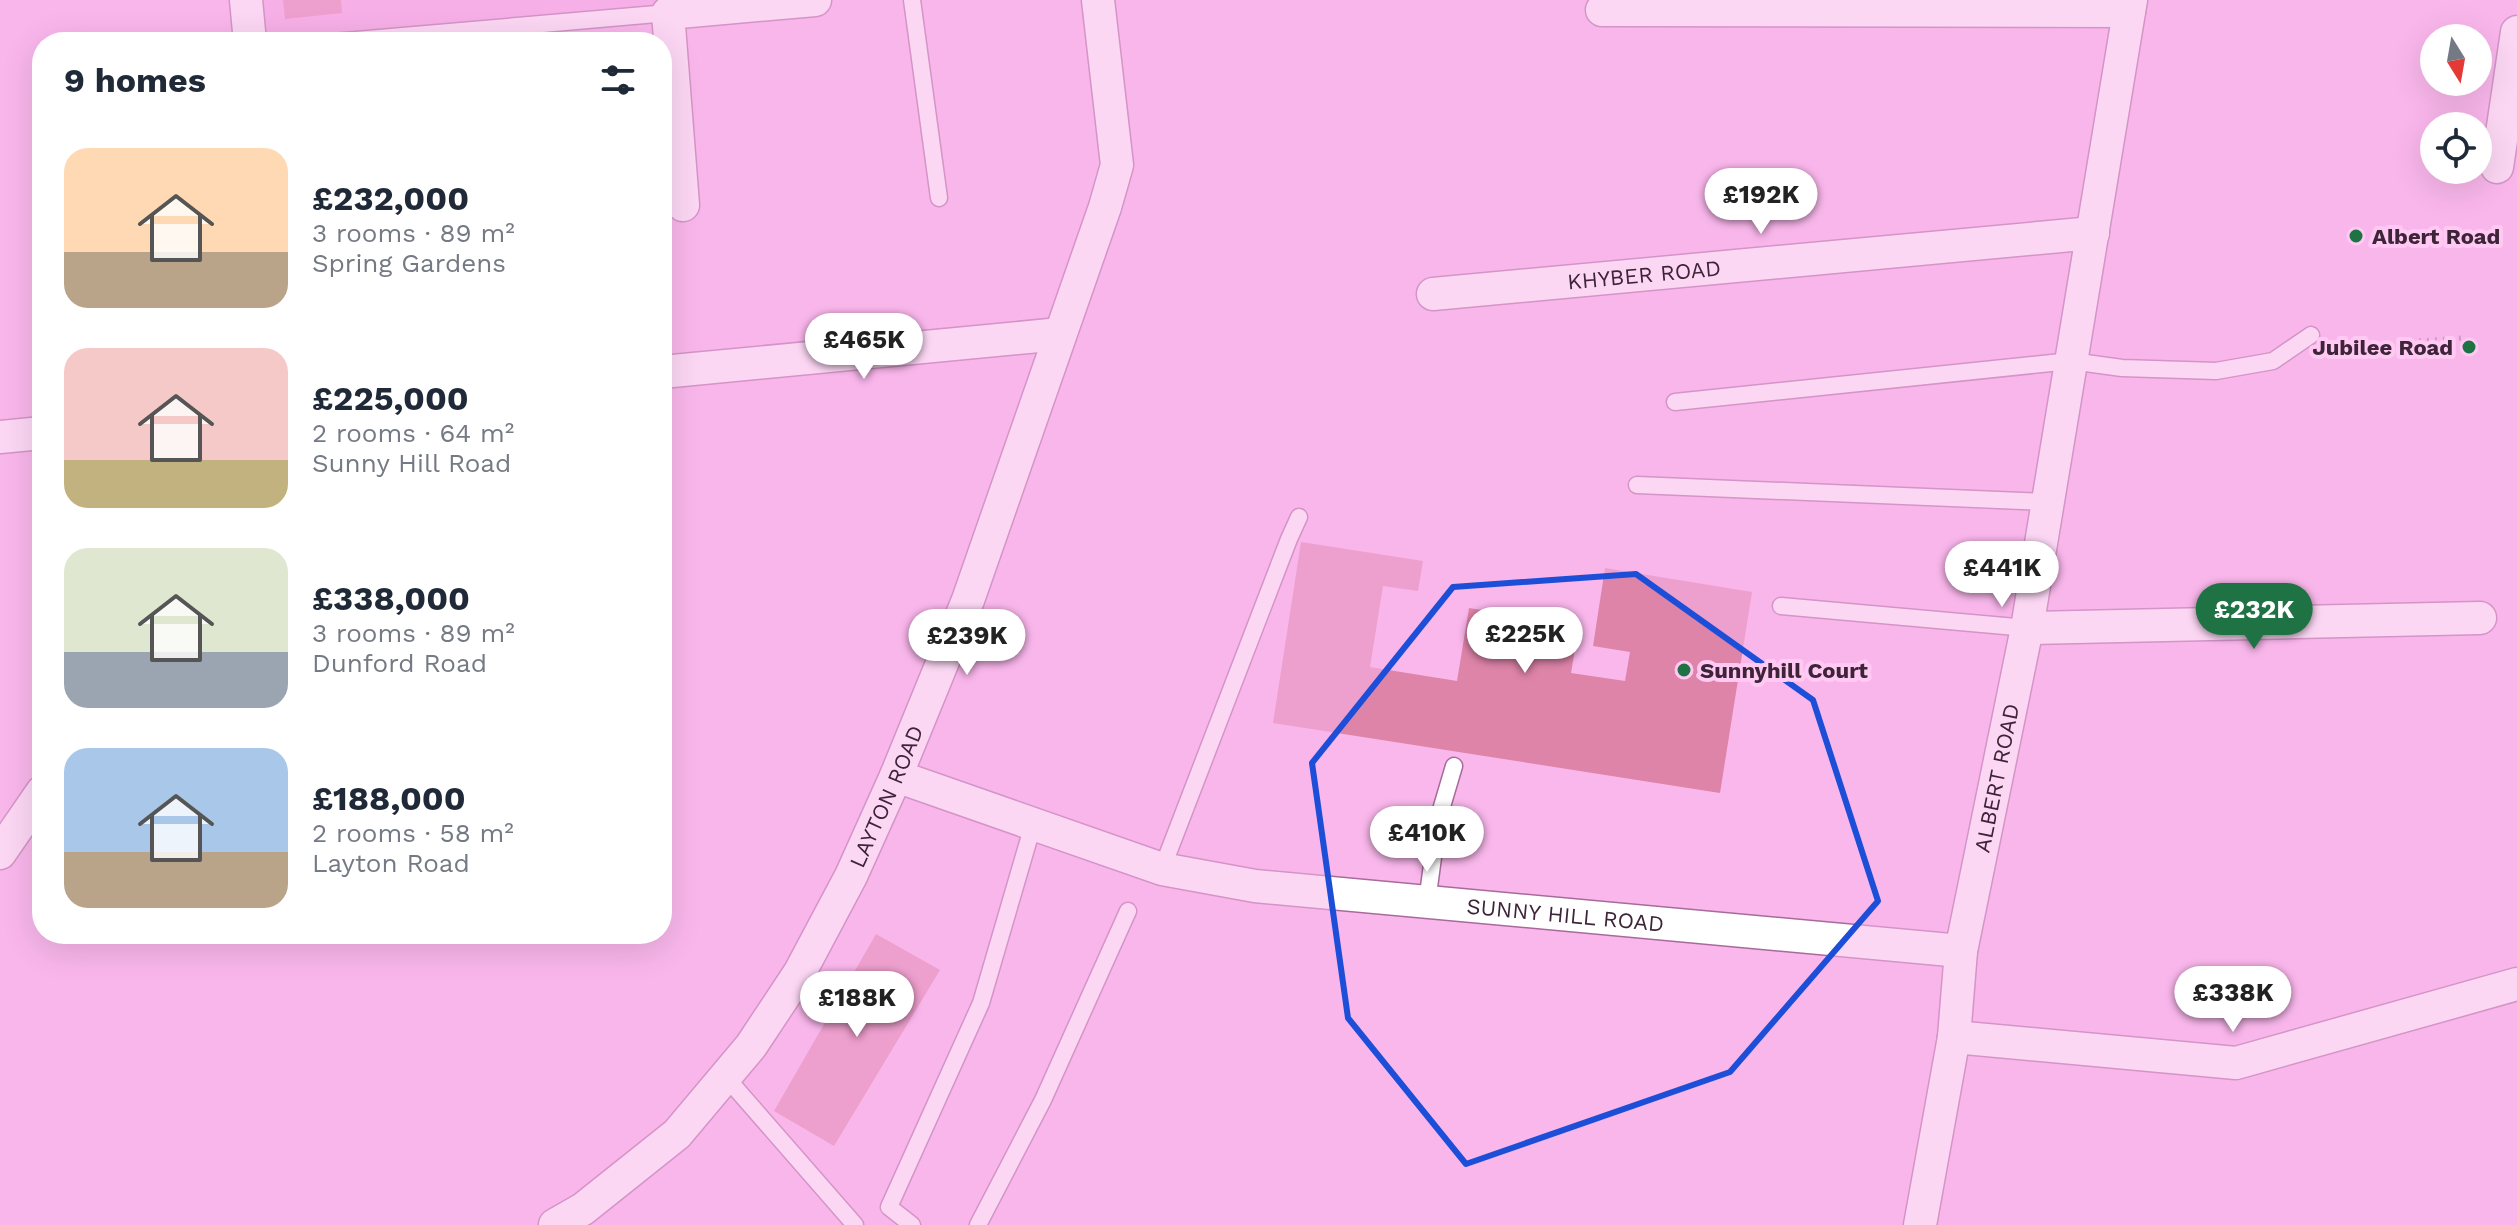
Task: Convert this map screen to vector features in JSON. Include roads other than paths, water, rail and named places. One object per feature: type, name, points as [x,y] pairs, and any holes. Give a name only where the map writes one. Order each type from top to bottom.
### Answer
[{"type":"street","points":[[246,0],[249,32]]},
{"type":"street","points":[[669,32],[668,13],[815,0]]},
{"type":"street","name":"LAYTON ROAD","points":[[555,1225],[583,1209],[677,1134],[751,1046],[800,972],[851,876],[896,776],[968,600],[1117,165],[1092,1]]},
{"type":"street","points":[[1602,10],[2130,6]]},
{"type":"street","name":"ALBERT ROAD","points":[[1920,1225],[1954,1037],[1961,951],[2027,628],[2130,6]]},
{"type":"street","points":[[2497,167],[2517,32]]},
{"type":"street","points":[[672,64],[683,205]]},
{"type":"street","name":"KHYBER ROAD","points":[[1433,294],[2093,233]]},
{"type":"street","points":[[672,371],[1060,334]]},
{"type":"street","points":[[0,437],[32,434]]},
{"type":"street","points":[[2027,628],[2480,618]]},
{"type":"street","name":"SUNNY HILL ROAD","points":[[896,776],[1162,869],[1255,886],[1961,951]]},
{"type":"street","points":[[0,853],[32,807]]},
{"type":"street","points":[[1954,1037],[2236,1063],[2517,984]]},
{"type":"lane","points":[[912,0],[939,198]]},
{"type":"lane","points":[[474,32],[668,13]]},
{"type":"lane","points":[[1675,402],[2071,361],[2122,368],[2216,371],[2273,361],[2311,335]]},
{"type":"lane","points":[[1637,485],[2048,502]]},
{"type":"lane","points":[[1162,869],[1299,517]]},
{"type":"lane","points":[[1781,606],[2027,628]]},
{"type":"lane","points":[[1427,902],[1438,820],[1454,766]]},
{"type":"lane","points":[[912,1225],[889,1207],[981,1003],[1033,825]]},
{"type":"lane","points":[[978,1225],[1043,1100],[1128,911]]},
{"type":"lane","points":[[725,1076],[855,1225]]},
{"type":"place","name":"Albert Road","points":[[2356,236]]},
{"type":"place","name":"Jubilee Road","points":[[2469,347]]},
{"type":"place","name":"Sunnyhill Court","points":[[1684,670]]}]
